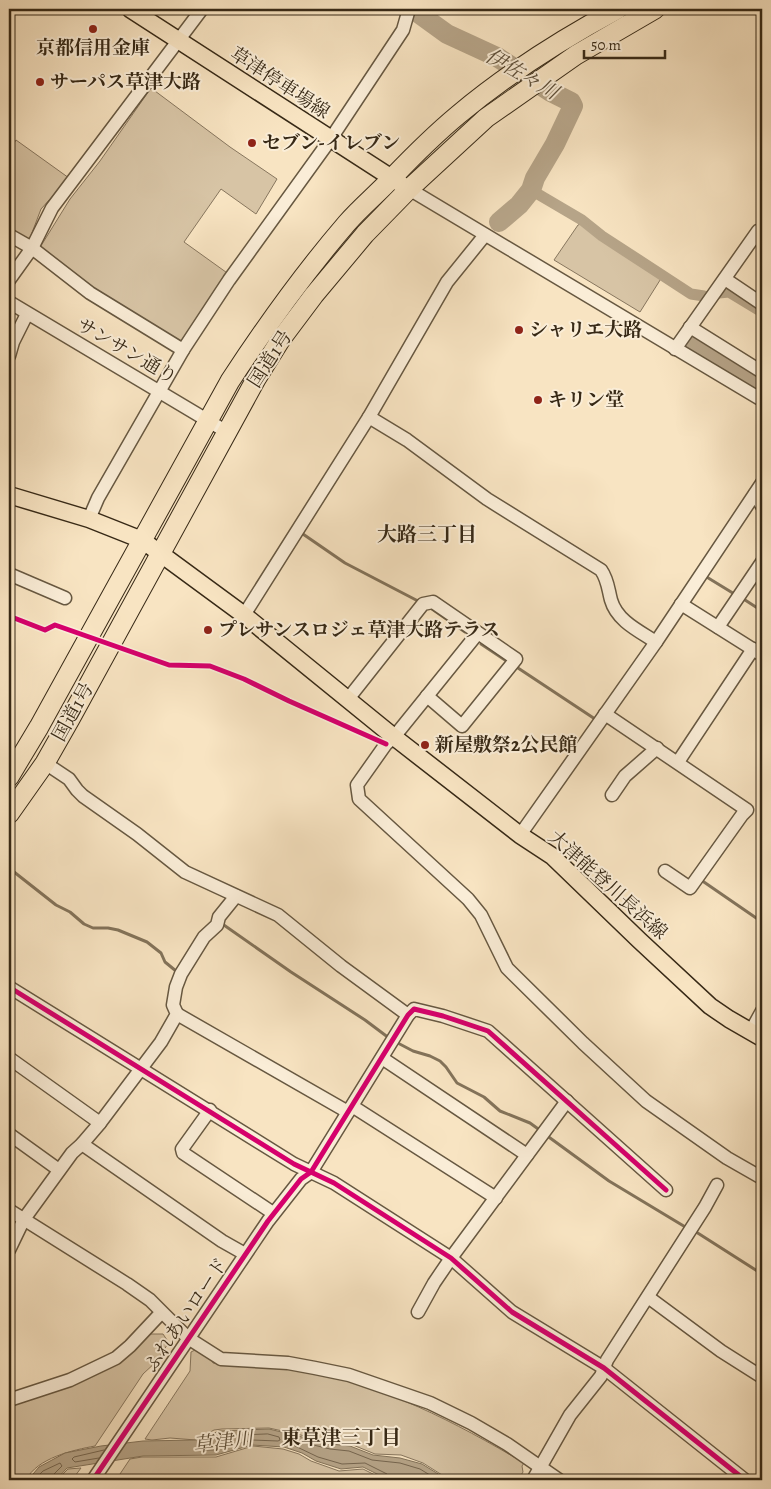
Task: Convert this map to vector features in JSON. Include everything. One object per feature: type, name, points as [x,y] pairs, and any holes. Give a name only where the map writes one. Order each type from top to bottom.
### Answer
[{"type":"highway","name":"国道1号","points":[[9,777],[35,734],[230,381],[264,328],[298,284],[348,222],[422,146],[459,114],[519,69],[582,28],[618,9]]},
{"type":"highway","name":"国道1号","points":[[9,814],[45,763],[256,379],[286,332],[314,295],[365,234],[409,189],[486,118],[610,34],[655,9]]},
{"type":"main road","name":"草津停車場線","points":[[130,9],[330,140],[409,189]]},
{"type":"main road","name":"大津能登川長浜線","points":[[9,495],[89,519],[142,540],[244,615],[348,699],[390,741],[552,856],[710,1006],[756,1034]]},
{"type":"street","points":[[9,280],[32,248],[52,208],[202,9]]},
{"type":"street","points":[[89,519],[98,498],[183,350],[229,280],[330,140],[403,30],[409,9]]},
{"type":"street","points":[[409,189],[762,400]]},
{"type":"street","points":[[675,349],[758,231],[762,234]]},
{"type":"street","points":[[9,235],[32,248],[90,293],[183,350]]},
{"type":"street","points":[[244,615],[368,417],[447,282],[485,235]]},
{"type":"street","points":[[725,279],[762,304]]},
{"type":"street","name":"サンサン通り","points":[[9,302],[227,432]]},
{"type":"street","points":[[9,356],[27,314]]},
{"type":"street","points":[[690,327],[762,372]]},
{"type":"street","points":[[368,417],[407,440],[487,499],[601,570],[607,582],[614,609],[622,619],[656,642]]},
{"type":"street","points":[[520,835],[656,642],[762,483]]},
{"type":"street","points":[[755,494],[762,506]]},
{"type":"street","points":[[718,627],[762,562]]},
{"type":"street","points":[[9,574],[65,598]]},
{"type":"street","points":[[348,699],[423,604],[433,602],[516,659],[462,726],[427,696]]},
{"type":"street","points":[[678,762],[758,652],[681,604]]},
{"type":"street","points":[[478,633],[390,741],[357,785],[359,798],[468,899],[481,915],[507,968],[583,1043],[646,1101],[726,1158],[762,1178]]},
{"type":"street","points":[[605,714],[747,810],[690,888],[665,871]]},
{"type":"street","points":[[612,795],[625,776],[657,748]]},
{"type":"street","points":[[45,763],[68,780],[84,796],[137,834],[185,872],[278,915],[341,966],[408,1015],[414,1009],[443,1016],[488,1031],[666,1190]]},
{"type":"street","points":[[236,896],[219,917],[217,925],[204,937],[181,974],[176,987],[173,1005],[177,1014],[350,1109],[496,1198]]},
{"type":"street","points":[[9,986],[294,1164],[334,1183],[451,1258],[512,1312],[604,1368],[745,1480]]},
{"type":"street","points":[[756,1034],[762,1011]]},
{"type":"street","points":[[9,1250],[24,1219],[72,1153],[100,1123],[161,1042],[177,1014]]},
{"type":"street","name":"ふれあいロード","points":[[93,1480],[273,1213],[301,1179],[311,1172],[408,1015]]},
{"type":"street","points":[[9,1058],[100,1123]]},
{"type":"street","points":[[382,1058],[528,1155]]},
{"type":"street","points":[[418,1312],[451,1258],[567,1101]]},
{"type":"street","points":[[210,1110],[182,1149],[183,1153],[273,1213]]},
{"type":"street","points":[[9,1134],[59,1170]]},
{"type":"street","points":[[82,1144],[222,1241],[245,1254]]},
{"type":"street","points":[[533,1480],[570,1415],[596,1382],[607,1360],[705,1207],[717,1185]]},
{"type":"street","points":[[9,1210],[150,1300],[188,1338],[221,1359],[288,1364],[323,1369],[356,1377],[430,1403],[471,1423],[560,1480]]},
{"type":"street","points":[[648,1297],[721,1351],[762,1377]]},
{"type":"street","points":[[9,1400],[70,1380],[116,1358],[161,1313]]},
{"type":"shaded area","points":[[151,88],[230,147],[277,179],[256,214],[221,189],[184,242],[230,275],[181,345],[101,294],[39,249],[70,199],[100,161]]},
{"type":"shaded area","points":[[16,140],[69,178],[41,209],[30,238],[24,241],[9,232],[9,152]]},
{"type":"shaded area","points":[[582,223],[662,277],[640,312],[554,260],[578,225]]},
{"type":"shaded area","points":[[151,1334],[163,1334],[167,1340],[167,1345],[157,1361],[143,1374],[95,1446],[56,1456],[38,1466],[26,1480],[9,1480],[9,1406],[121,1359]]},
{"type":"shaded area","points":[[195,1350],[212,1360],[213,1363],[304,1371],[334,1377],[391,1395],[472,1433],[524,1463],[522,1466],[523,1472],[518,1480],[450,1480],[423,1463],[401,1455],[375,1454],[348,1443],[332,1442],[269,1428],[214,1430],[196,1440],[145,1439],[190,1371],[191,1352]]},
{"type":"shaded area","points":[[253,1446],[283,1449],[339,1471],[363,1469],[385,1480],[116,1480],[130,1459],[142,1457],[216,1457]]},
{"type":"shaded area","points":[[81,1468],[72,1480],[57,1480],[68,1469]]},
{"type":"water","name":"草津川","points":[[269,1429],[331,1444],[350,1446],[373,1455],[400,1458],[422,1464],[448,1480],[389,1480],[363,1467],[341,1469],[316,1461],[302,1453],[284,1447],[252,1445],[216,1455],[143,1456],[67,1468],[56,1480],[28,1480],[39,1467],[65,1453],[143,1441],[196,1440],[219,1431]]},
{"type":"waterway","name":"伊佐々川","points":[[419,9],[418,13],[447,34],[497,57],[551,92],[571,102],[573,106],[555,144],[535,178],[531,190],[519,205],[499,222]]},
{"type":"waterway","name":"伊佐々川","points":[[531,190],[582,220],[602,236],[691,294],[704,296]]},
{"type":"waterway","name":"伊佐々川","points":[[719,293],[729,292],[762,312]]},
{"type":"waterway","name":"伊佐々川","points":[[687,339],[762,384]]},
{"type":"waterway","points":[[300,532],[345,563],[418,601]]},
{"type":"waterway","points":[[705,576],[736,595]]},
{"type":"waterway","points":[[742,598],[762,611]]},
{"type":"waterway","points":[[432,609],[465,632]]},
{"type":"waterway","points":[[481,644],[505,660]]},
{"type":"waterway","points":[[518,668],[595,719]]},
{"type":"waterway","points":[[9,868],[56,905],[70,912],[84,924],[93,928],[118,930],[147,942],[161,953],[165,962],[177,970]]},
{"type":"waterway","points":[[701,880],[762,922]]},
{"type":"waterway","points":[[221,923],[389,1038]]},
{"type":"waterway","points":[[394,1041],[413,1051],[440,1061],[457,1083],[484,1097],[500,1111],[530,1123],[541,1131]]},
{"type":"waterway","points":[[546,1135],[609,1181],[687,1228]]},
{"type":"waterway","points":[[693,1230],[762,1274]]},
{"type":"cycle path","points":[[9,616],[45,630],[55,625],[169,665],[210,666],[244,679],[386,744]]},
{"type":"cycle path","points":[[9,987],[294,1164],[334,1183],[451,1258],[512,1312],[604,1368],[745,1480]]},
{"type":"cycle path","points":[[93,1480],[268,1221],[301,1179],[311,1172],[408,1015],[414,1009],[443,1016],[488,1031],[666,1190]]},
{"type":"place","name":"京都信用金庫","points":[[93,29]]},
{"type":"place","name":"サーパス草津大路","points":[[40,82]]},
{"type":"place","name":"セブン-イレブン","points":[[252,143]]},
{"type":"place","name":"シャリエ大路","points":[[519,330]]},
{"type":"place","name":"キリン堂","points":[[538,400]]},
{"type":"place","name":"プレサンスロジェ草津大路テラス","points":[[208,630]]},
{"type":"place","name":"新屋敷祭2公民館","points":[[425,745]]},
{"type":"district","name":"大路三丁目","points":[[427,534]]},
{"type":"district","name":"東草津三丁目","points":[[341,1437]]}]
